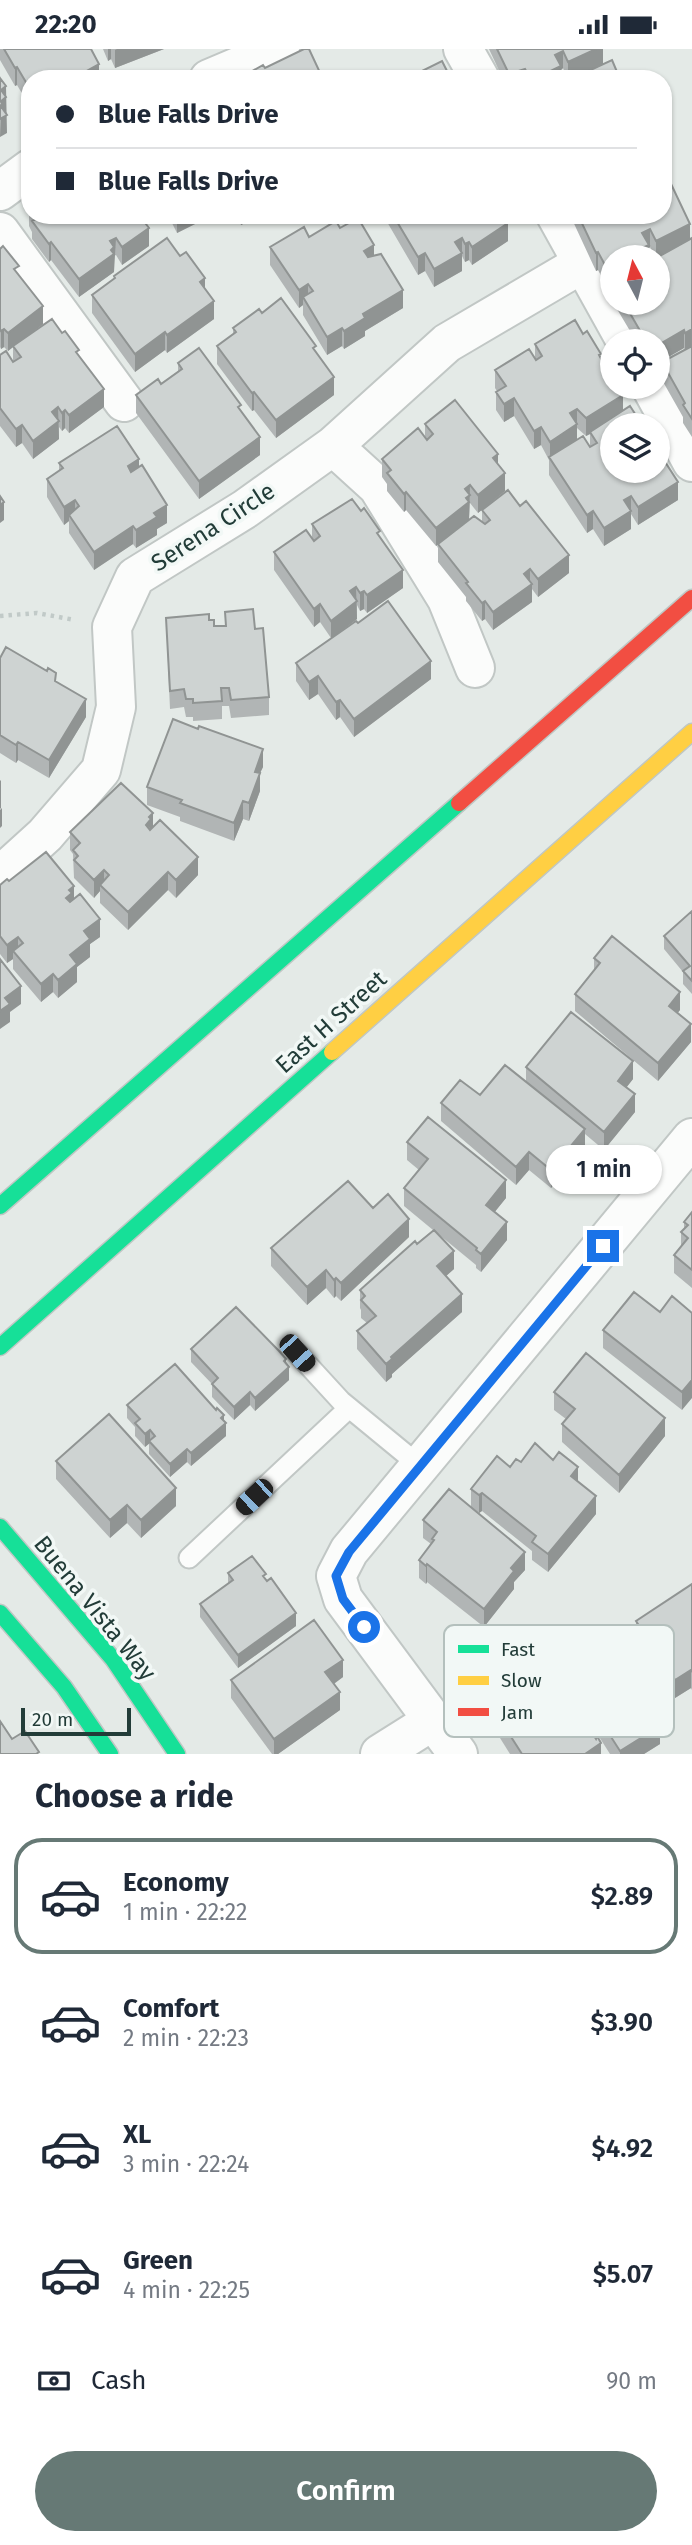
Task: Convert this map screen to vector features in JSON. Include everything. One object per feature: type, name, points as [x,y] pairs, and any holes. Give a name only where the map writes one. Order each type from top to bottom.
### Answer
[{"type":"main road","points":[[0,1206],[692,598]]},
{"type":"main road","name":"East H Street","points":[[0,1347],[692,732]]},
{"type":"main road","name":"Buena Vista Way","points":[[0,1527],[113,1659],[177,1754]]},
{"type":"main road","points":[[0,1613],[64,1687],[110,1754]]},
{"type":"street","points":[[231,70],[281,49]]},
{"type":"street","points":[[463,49],[475,70]]},
{"type":"street","points":[[0,191],[21,176]]},
{"type":"street","points":[[561,224],[619,329]]},
{"type":"street","points":[[0,232],[124,402]]},
{"type":"street","name":"Serena Circle","points":[[0,876],[45,835],[100,769],[116,707],[112,627],[135,577],[245,509],[333,446],[447,343],[583,263]]},
{"type":"street","points":[[658,399],[692,462]]},
{"type":"street","points":[[333,446],[378,487],[447,599],[475,668]]},
{"type":"street","points":[[444,1734],[343,1599],[336,1576],[349,1552],[692,1138]]},
{"type":"street","points":[[380,1754],[434,1720]]},
{"type":"street","points":[[446,1737],[458,1754]]},
{"type":"lane","points":[[297,1353],[349,1408],[420,1466]]},
{"type":"lane","points":[[189,1558],[349,1408]]},
{"type":"path","points":[[0,616],[37,614],[112,627]]},
{"type":"building","points":[[4,49],[91,49],[99,64],[88,70],[21,70],[21,74],[17,67],[15,68]]},
{"type":"building","points":[[309,49],[319,70],[254,70],[263,65],[265,68]]},
{"type":"building","points":[[497,49],[596,49],[568,62],[563,51],[555,55],[561,66],[553,70],[507,70]]},
{"type":"building","points":[[612,60],[616,70],[590,70]]},
{"type":"building","points":[[442,61],[446,70],[424,70]]},
{"type":"building","points":[[0,78],[6,86],[1,90],[6,97],[0,102]]},
{"type":"building","points":[[0,105],[7,115],[0,119]]},
{"type":"building","points":[[672,186],[690,224],[656,241],[650,229],[642,233],[649,245],[600,245],[600,256],[596,253],[582,224],[672,224]]},
{"type":"building","points":[[34,224],[146,224],[149,228],[122,247],[116,238],[110,241],[114,254],[79,279],[51,242],[49,244]]},
{"type":"building","points":[[331,224],[338,224],[340,228],[347,224],[362,224],[374,245],[364,251],[368,257],[381,254],[403,290],[363,314],[365,318],[344,331],[342,328],[327,337],[303,297],[313,291],[308,284],[299,290],[270,247],[304,227],[309,237]]},
{"type":"building","points":[[398,224],[506,224],[472,247],[469,242],[465,244],[462,238],[455,242],[462,253],[434,269],[425,253],[418,257]]},
{"type":"building","points":[[167,238],[180,256],[186,252],[205,278],[200,282],[214,301],[135,354],[92,295]]},
{"type":"building","points":[[692,238],[692,329],[685,333],[684,330],[670,338],[670,329],[639,329],[631,315],[670,315],[670,250]]},
{"type":"building","points":[[3,246],[19,266],[14,269],[43,306],[8,333],[0,329],[0,249]]},
{"type":"building","points":[[281,298],[316,346],[313,348],[334,377],[276,420],[217,346],[236,332],[233,328],[259,309],[262,313]]},
{"type":"building","points":[[52,319],[62,333],[65,331],[79,350],[76,352],[104,389],[69,415],[65,410],[62,413],[58,407],[52,412],[59,421],[33,441],[22,425],[16,429],[0,408],[0,355],[6,351],[13,362],[21,357],[13,346]]},
{"type":"building","points":[[575,320],[583,334],[587,331],[600,352],[600,399],[617,399],[586,418],[577,409],[570,413],[577,424],[550,442],[541,427],[534,431],[514,398],[504,404],[496,392],[506,386],[495,370],[529,349],[536,360],[542,356],[535,344]]},
{"type":"building","points":[[692,346],[692,419],[670,376],[670,358]]},
{"type":"building","points":[[199,348],[241,405],[238,407],[260,437],[199,481],[136,395],[158,379],[161,384],[182,369],[178,363]]},
{"type":"building","points":[[455,400],[498,454],[493,458],[505,473],[478,495],[470,485],[465,489],[470,495],[466,498],[469,502],[436,528],[387,473],[391,470],[382,459],[418,428],[427,440],[433,434],[425,424]]},
{"type":"building","points":[[630,406],[634,413],[619,413]]},
{"type":"building","points":[[117,426],[139,459],[128,466],[131,472],[142,465],[167,505],[154,513],[157,517],[136,530],[133,526],[94,552],[69,515],[79,506],[75,500],[64,507],[47,479],[63,468],[59,463]]},
{"type":"building","points":[[600,426],[600,483],[670,483],[670,470],[678,482],[638,507],[631,496],[624,500],[631,511],[604,528],[593,511],[587,515],[549,457],[583,436],[590,447],[597,443],[590,432]]},
{"type":"building","points":[[508,490],[520,506],[526,501],[569,555],[538,579],[530,569],[524,574],[532,584],[493,612],[485,601],[482,603],[438,544],[474,516],[485,524],[490,520],[482,510]]},
{"type":"building","points":[[352,499],[361,511],[364,508],[380,531],[377,533],[403,570],[367,595],[364,591],[360,593],[356,587],[350,591],[357,601],[331,621],[320,604],[314,609],[274,552],[306,530],[314,541],[320,536],[312,524]]},
{"type":"building","points":[[388,601],[431,661],[354,719],[340,700],[336,702],[318,676],[309,682],[296,663]]},
{"type":"building","points":[[253,609],[255,629],[263,628],[269,697],[231,700],[229,688],[221,688],[222,701],[193,703],[193,699],[186,699],[184,689],[170,691],[166,618],[209,614],[209,620],[214,620],[214,626],[226,626],[225,612]]},
{"type":"building","points":[[6,647],[47,671],[48,668],[56,673],[55,681],[86,699],[49,760],[0,735],[0,658]]},
{"type":"building","points":[[173,719],[263,749],[255,772],[260,773],[249,803],[243,801],[234,823],[180,803],[182,800],[147,787]]},
{"type":"building","points":[[121,783],[153,813],[146,825],[150,830],[160,820],[198,857],[176,880],[168,872],[128,912],[100,885],[109,875],[104,870],[94,880],[74,860],[78,856],[73,850],[80,843],[70,832]]},
{"type":"building","points":[[46,852],[74,886],[69,890],[72,893],[66,898],[70,902],[80,894],[100,919],[84,931],[90,939],[70,955],[77,964],[58,980],[53,974],[41,984],[13,951],[23,943],[18,937],[7,945],[0,936],[0,885]]},
{"type":"building","points":[[692,911],[692,981],[683,971],[690,966],[664,936]]},
{"type":"building","points":[[612,936],[680,992],[669,1006],[691,1024],[658,1063],[575,994],[600,963],[594,958]]},
{"type":"building","points":[[0,959],[21,986],[5,998],[10,1004],[0,1011]]},
{"type":"building","points":[[571,1012],[633,1061],[618,1081],[635,1094],[604,1132],[526,1067]]},
{"type":"building","points":[[505,1065],[585,1129],[551,1170],[529,1152],[516,1167],[441,1103],[460,1080],[480,1095]]},
{"type":"building","points":[[428,1117],[506,1180],[486,1205],[507,1222],[481,1254],[404,1188],[428,1159],[407,1142]]},
{"type":"building","points":[[348,1181],[373,1208],[388,1194],[409,1219],[341,1283],[336,1278],[334,1280],[326,1270],[307,1287],[271,1248]]},
{"type":"building","points":[[692,1212],[692,1270],[674,1255],[688,1238],[681,1232],[688,1225],[684,1222]]},
{"type":"building","points":[[434,1230],[454,1251],[437,1266],[462,1294],[386,1364],[357,1331],[376,1316],[361,1300],[365,1296],[360,1290],[415,1241],[417,1244]]},
{"type":"building","points":[[634,1292],[660,1312],[672,1296],[692,1313],[692,1380],[682,1392],[603,1330]]},
{"type":"building","points":[[236,1307],[279,1351],[289,1367],[255,1398],[250,1392],[234,1407],[212,1384],[218,1378],[191,1349]]},
{"type":"building","points":[[586,1353],[665,1418],[619,1475],[562,1424],[575,1409],[554,1392]]},
{"type":"building","points":[[175,1364],[216,1410],[217,1408],[224,1415],[221,1418],[226,1423],[191,1453],[187,1449],[170,1464],[149,1441],[155,1436],[150,1430],[145,1434],[135,1423],[140,1419],[127,1405]]},
{"type":"building","points":[[109,1414],[176,1488],[141,1520],[127,1505],[110,1520],[56,1461]]},
{"type":"building","points":[[535,1443],[553,1460],[559,1452],[578,1467],[571,1476],[596,1496],[548,1554],[532,1542],[536,1536],[482,1493],[479,1495],[471,1489],[497,1456],[510,1467],[516,1459],[521,1462]]},
{"type":"building","points":[[449,1489],[525,1552],[511,1568],[514,1571],[484,1609],[419,1560],[437,1532],[423,1520]]},
{"type":"building","points":[[252,1556],[266,1574],[263,1576],[267,1581],[271,1578],[296,1613],[238,1655],[200,1604],[233,1580],[228,1573]]},
{"type":"building","points":[[692,1584],[692,1672],[691,1670],[674,1678],[674,1625],[639,1625],[636,1621]]},
{"type":"building","points":[[314,1620],[343,1660],[325,1672],[340,1692],[274,1739],[231,1680]]},
{"type":"building","points":[[0,1721],[12,1739],[25,1731],[39,1752],[0,1754]]},
{"type":"building","points":[[511,1737],[598,1737],[601,1743],[585,1754],[522,1754]]},
{"type":"building","points":[[611,1737],[642,1737],[620,1751]]},
{"type":"traffic: fast","points":[[0,1206],[459,803]]},
{"type":"traffic: fast","points":[[0,1347],[332,1052]]},
{"type":"traffic: fast","points":[[0,1527],[113,1659],[177,1754]]},
{"type":"traffic: fast","points":[[0,1613],[64,1687],[110,1754]]},
{"type":"traffic: slow","points":[[332,1052],[692,732]]},
{"type":"traffic: jam","points":[[459,803],[692,598]]},
{"type":"route","points":[[364,1627],[343,1599],[336,1576],[349,1552],[603,1246]]}]
